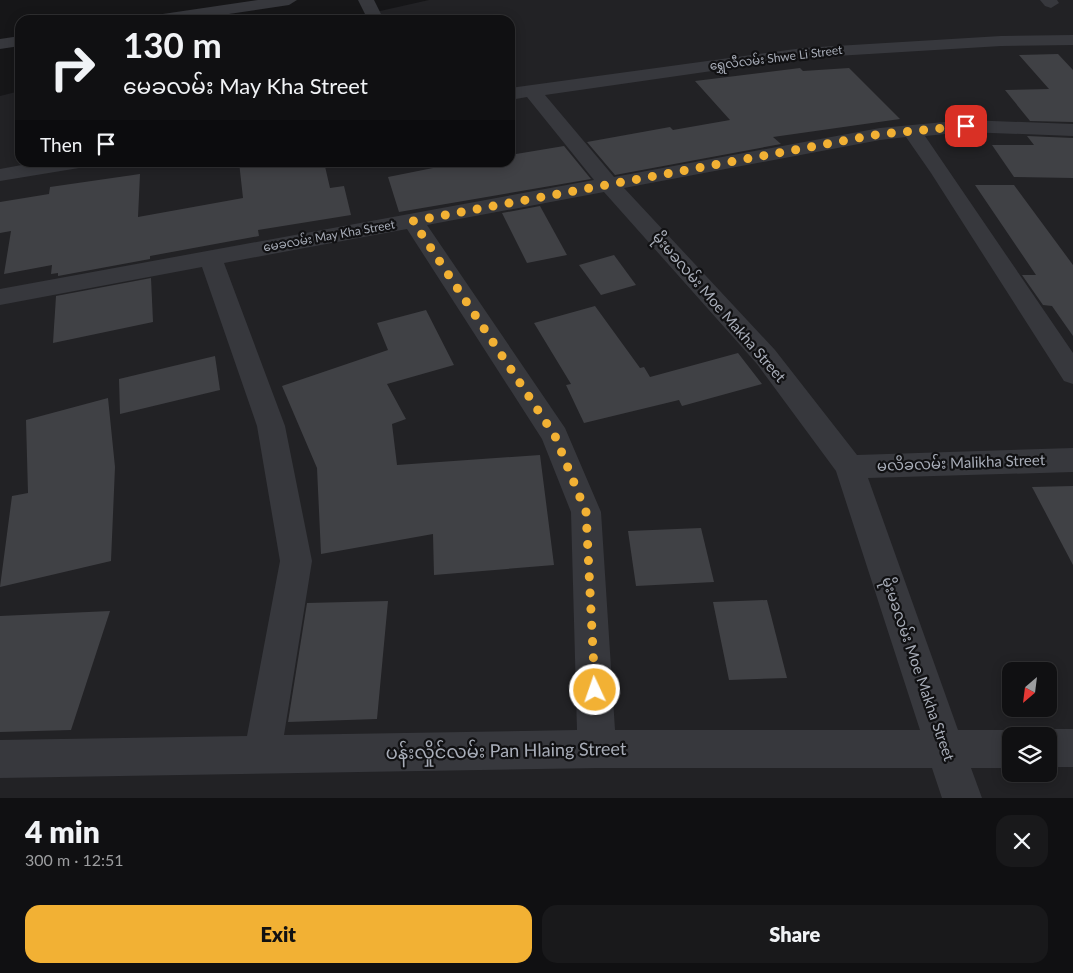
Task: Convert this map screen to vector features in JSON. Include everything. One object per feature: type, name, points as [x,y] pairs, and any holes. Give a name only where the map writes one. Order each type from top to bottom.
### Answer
[{"type":"street","points":[[189,15],[289,0]]},
{"type":"street","points":[[366,0],[374,15]]},
{"type":"street","name":"ရွှေလီလမ်း Shwe Li Street","points":[[521,93],[803,53],[1001,41],[1073,40]]},
{"type":"street","points":[[0,44],[15,41]]},
{"type":"street","name":"မိုးမခလမ်း Moe Makha Street","points":[[521,93],[610,186],[766,357],[849,467],[962,798]]},
{"type":"street","name":"မေခလမ်း May Kha Street","points":[[0,297],[610,186],[880,134],[966,126],[1073,130]]},
{"type":"street","points":[[912,132],[941,172],[1073,374]]},
{"type":"street","points":[[0,175],[48,167]]},
{"type":"street","points":[[413,221],[555,436],[586,512],[597,749]]},
{"type":"street","points":[[210,258],[271,426],[296,561],[262,755]]},
{"type":"street","name":"မလိခလမ်း Malikha Street","points":[[849,467],[1073,460]]},
{"type":"street","points":[[1057,748],[1073,748]]},
{"type":"street","name":"ပန်းလှိုင်လမ်း Pan Hlaing Street","points":[[0,759],[597,749],[1002,749]]},
{"type":"shaded area","points":[[429,0],[1073,0],[1073,798],[0,798],[0,96],[15,92],[15,167],[515,167],[515,15],[362,15]]},
{"type":"building","points":[[1058,54],[1073,70],[1073,122],[1030,121],[1005,90],[1049,89],[1019,55]]},
{"type":"building","points":[[800,68],[803,71],[849,68],[900,119],[773,137],[781,144],[615,175],[587,142],[670,127],[673,130],[730,120],[695,81]]},
{"type":"building","points":[[1027,136],[1073,138],[1073,178],[1014,177],[992,145],[1034,145]]},
{"type":"building","points":[[564,146],[591,179],[399,212],[388,177],[438,167],[515,167],[515,154]]},
{"type":"building","points":[[240,167],[325,167],[330,188],[344,186],[351,215],[258,230],[259,236],[150,256],[150,259],[58,276],[58,273],[51,274],[52,265],[4,274],[11,231],[0,233],[0,202],[49,194],[50,187],[140,174],[138,217],[243,198]]},
{"type":"building","points":[[975,185],[1014,185],[1073,265],[1073,336],[1052,306],[1043,305],[1022,275],[1036,275]]},
{"type":"building","points":[[540,206],[567,255],[527,263],[502,213]]},
{"type":"building","points":[[614,255],[636,285],[601,295],[579,265]]},
{"type":"building","points":[[151,278],[153,322],[53,343],[56,296]]},
{"type":"building","points":[[595,306],[640,368],[644,367],[650,377],[738,353],[762,384],[682,406],[679,400],[584,423],[566,385],[571,384],[534,323]]},
{"type":"building","points":[[426,310],[454,365],[387,384],[406,419],[392,424],[397,465],[540,455],[554,565],[434,575],[433,534],[321,554],[317,468],[282,386],[388,350],[377,323]]},
{"type":"building","points":[[215,356],[220,390],[120,414],[119,379]]},
{"type":"building","points":[[108,398],[115,467],[111,561],[0,587],[12,496],[28,493],[26,420]]},
{"type":"building","points":[[1073,486],[1073,565],[1032,487]]},
{"type":"building","points":[[701,528],[714,582],[636,586],[628,531]]},
{"type":"building","points":[[767,600],[787,678],[729,680],[713,602]]},
{"type":"building","points":[[388,601],[377,719],[288,722],[307,603]]},
{"type":"building","points":[[110,611],[71,730],[0,732],[0,616]]},
{"type":"route","points":[[595,690],[586,512],[555,436],[413,221],[610,186],[880,134],[966,126]]}]
